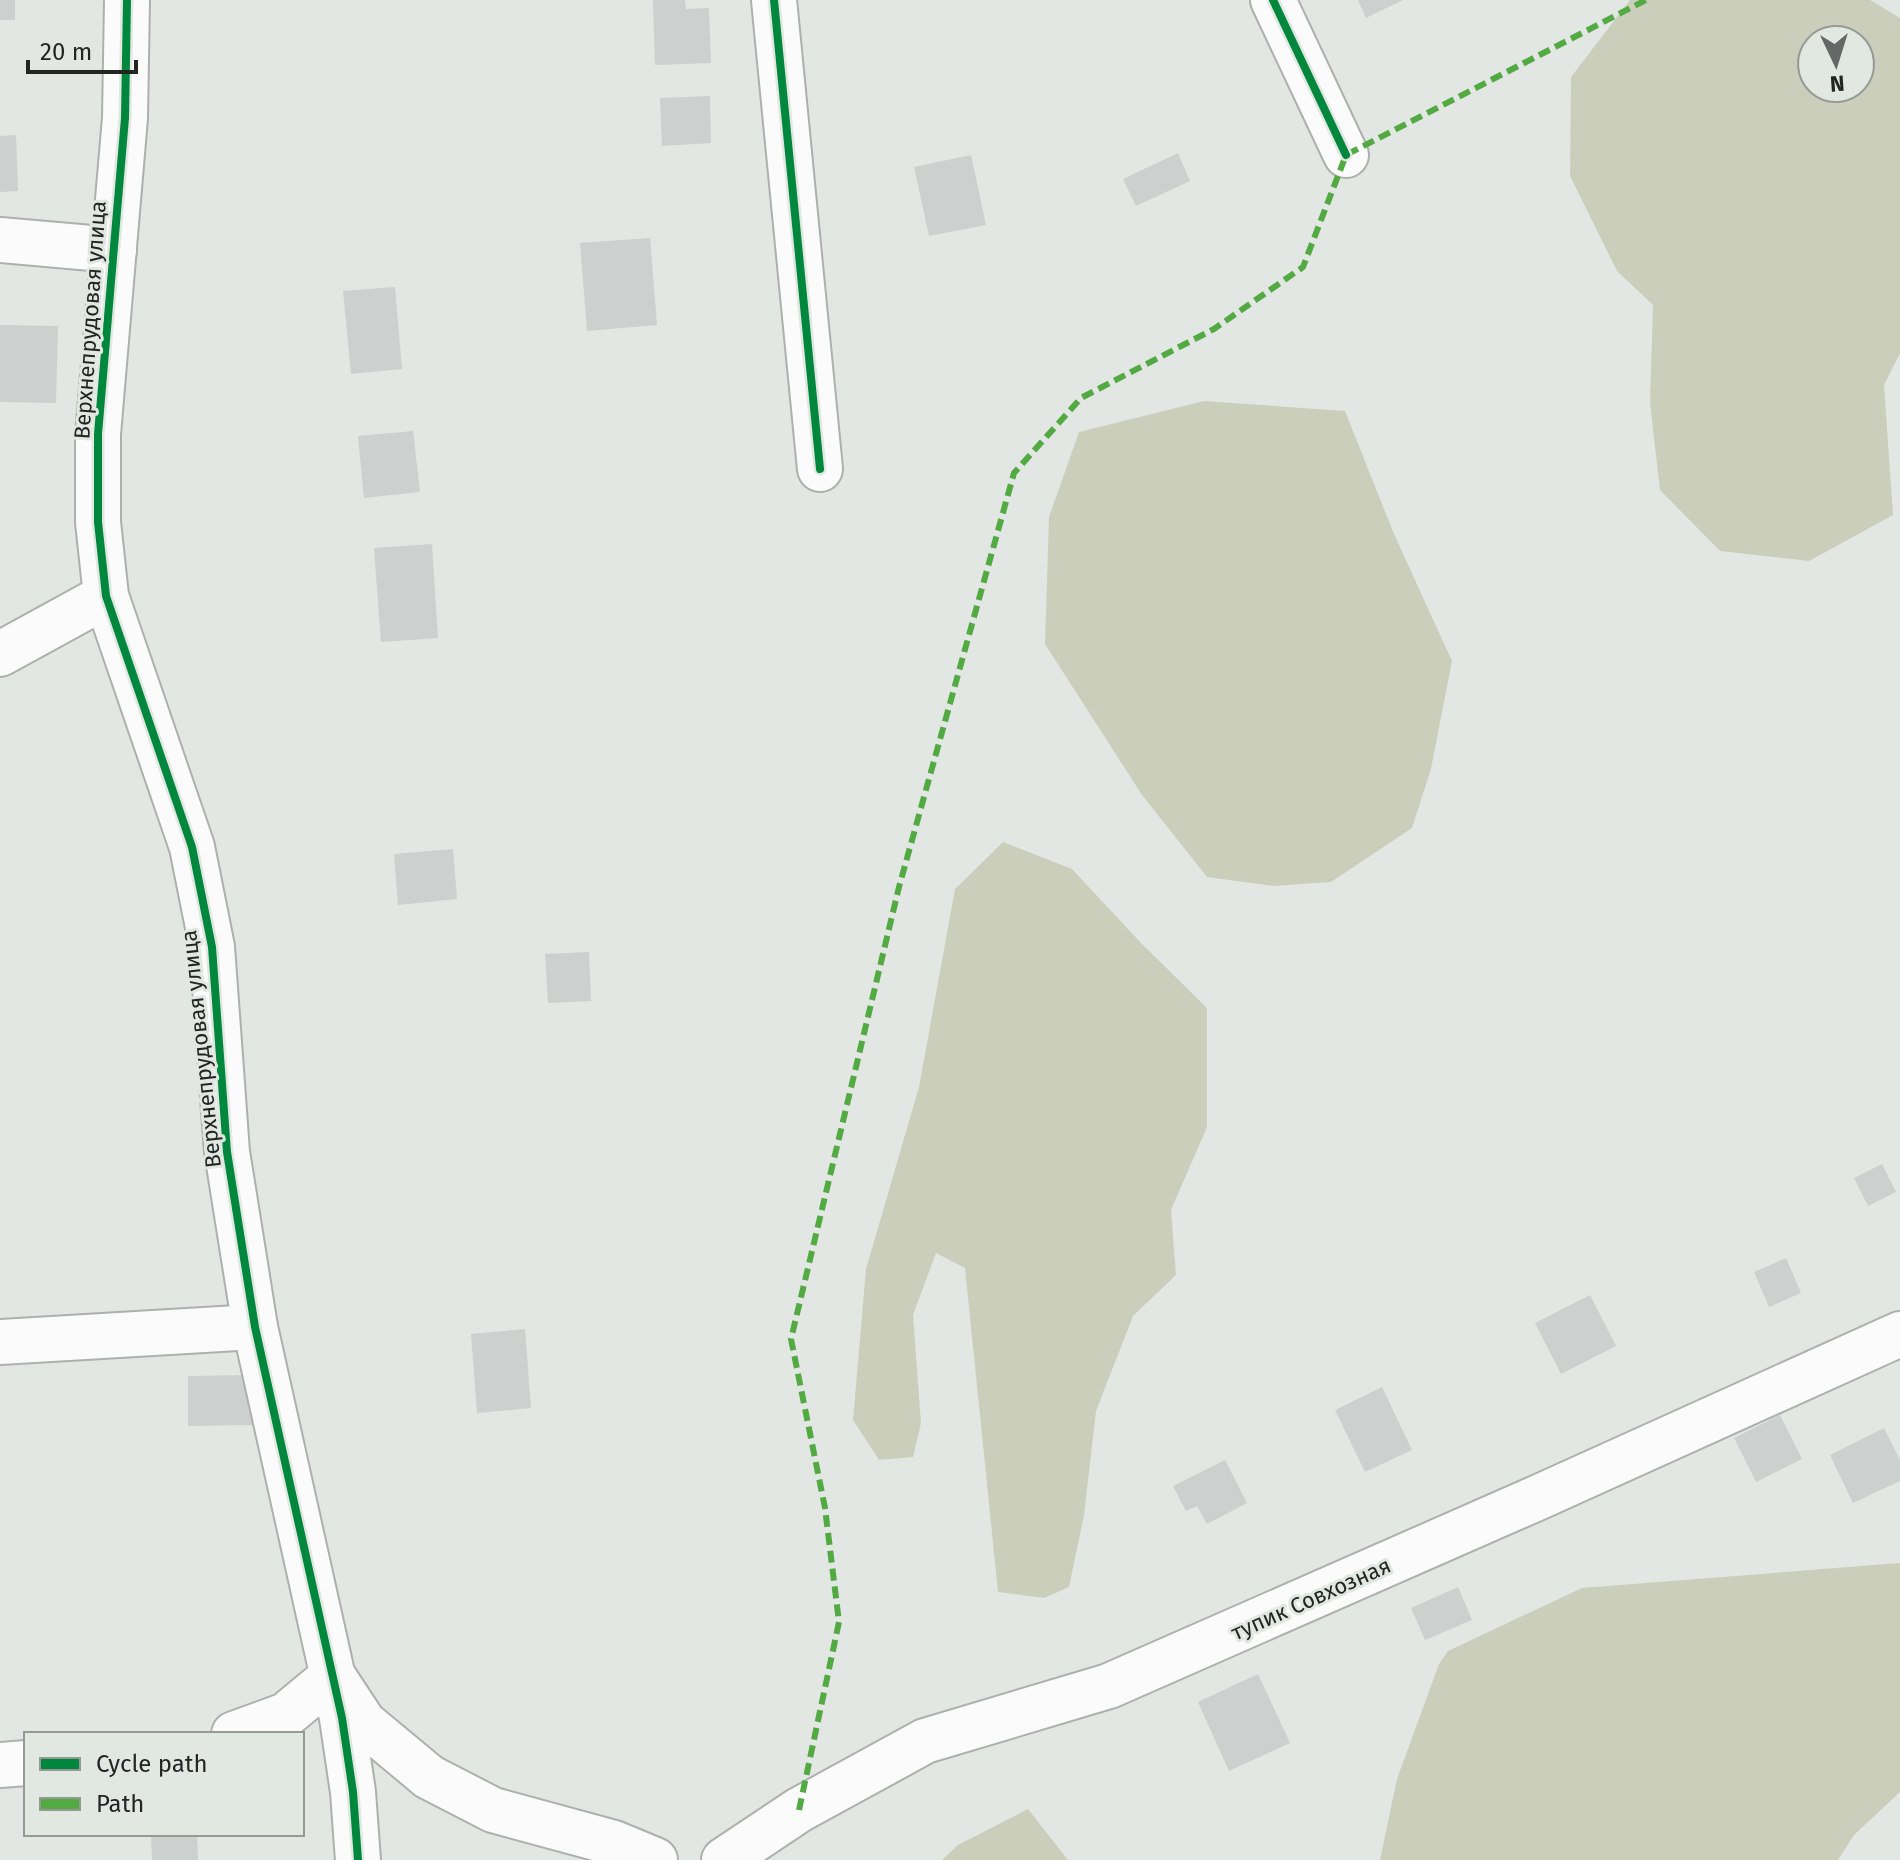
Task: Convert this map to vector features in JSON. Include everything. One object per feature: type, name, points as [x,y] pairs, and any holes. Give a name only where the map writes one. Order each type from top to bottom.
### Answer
[{"type":"street","name":"Верхнепрудовая улица","points":[[127,0],[125,118],[98,434],[98,522],[106,596],[192,847],[198,875],[212,947],[227,1152],[255,1327],[333,1676],[353,1792],[358,1860]]},
{"type":"street","points":[[774,0],[820,469]]},
{"type":"street","points":[[1273,0],[1346,155]]},
{"type":"street","points":[[0,240],[114,250]]},
{"type":"street","points":[[0,654],[106,596]]},
{"type":"street","points":[[0,1342],[255,1327]]},
{"type":"street","name":"тупик Совхозная","points":[[724,1860],[799,1810],[925,1741],[1123,1680],[1900,1334]]},
{"type":"street","points":[[239,1732],[286,1715],[333,1676],[364,1723],[429,1777],[493,1810],[614,1843],[655,1860]]},
{"type":"street","points":[[0,1765],[24,1763]]},
{"type":"green space","points":[[1630,0],[1870,0],[1900,18],[1900,353],[1884,385],[1893,515],[1809,561],[1720,551],[1660,490],[1650,403],[1653,305],[1617,271],[1570,176],[1571,77]]},
{"type":"green space","points":[[1204,401],[1345,411],[1394,534],[1452,661],[1431,769],[1412,828],[1331,882],[1273,886],[1207,877],[1142,795],[1045,644],[1049,517],[1079,432]]},
{"type":"green space","points":[[1003,842],[1072,869],[1207,1008],[1207,1127],[1171,1210],[1176,1275],[1133,1316],[1096,1411],[1084,1515],[1069,1587],[1044,1598],[998,1592],[965,1268],[936,1253],[913,1315],[921,1423],[913,1457],[879,1460],[853,1420],[866,1269],[919,1087],[955,889]]},
{"type":"green space","points":[[1900,1563],[1900,1792],[1854,1835],[1838,1860],[1380,1860],[1397,1779],[1439,1664],[1448,1651],[1582,1588]]},
{"type":"green space","points":[[1028,1809],[1068,1860],[942,1860],[958,1845]]},
{"type":"building","points":[[0,0],[15,0],[15,20],[0,20]]},
{"type":"building","points":[[653,0],[685,0],[686,9],[709,8],[711,63],[655,65]]},
{"type":"building","points":[[1358,0],[1403,0],[1366,18]]},
{"type":"building","points":[[710,96],[711,143],[662,146],[660,98]]},
{"type":"building","points":[[16,135],[18,191],[0,192],[0,136]]},
{"type":"building","points":[[1178,153],[1190,181],[1136,206],[1123,179]]},
{"type":"building","points":[[971,155],[986,225],[929,236],[914,167]]},
{"type":"building","points":[[650,238],[657,325],[587,331],[580,243]]},
{"type":"building","points":[[395,287],[402,369],[351,374],[343,291]]},
{"type":"building","points":[[0,325],[58,326],[56,403],[0,402]]},
{"type":"building","points":[[413,431],[420,492],[364,498],[358,436]]},
{"type":"building","points":[[432,544],[438,638],[381,642],[374,548]]},
{"type":"building","points":[[453,849],[457,899],[398,905],[394,854]]},
{"type":"building","points":[[589,952],[591,1001],[548,1003],[545,954]]},
{"type":"building","points":[[1882,1164],[1896,1192],[1868,1206],[1854,1178]]},
{"type":"building","points":[[1786,1258],[1801,1293],[1769,1307],[1754,1272]]},
{"type":"building","points":[[1590,1295],[1616,1346],[1561,1374],[1535,1323]]},
{"type":"building","points":[[525,1329],[531,1408],[477,1413],[471,1334]]},
{"type":"building","points":[[253,1375],[253,1425],[188,1426],[188,1376]]},
{"type":"building","points":[[1382,1387],[1412,1450],[1365,1472],[1335,1410]]},
{"type":"building","points":[[1780,1415],[1802,1459],[1756,1482],[1734,1438]]},
{"type":"building","points":[[1884,1428],[1900,1460],[1900,1481],[1853,1503],[1830,1455]]},
{"type":"building","points":[[1225,1460],[1247,1503],[1207,1524],[1197,1506],[1186,1511],[1173,1486]]},
{"type":"building","points":[[1458,1587],[1472,1620],[1425,1640],[1411,1608]]},
{"type":"building","points":[[1258,1674],[1290,1743],[1229,1771],[1198,1702]]},
{"type":"building","points":[[151,1836],[197,1836],[198,1860],[152,1860]]},
{"type":"marked path","points":[[799,1810],[839,1622],[825,1508],[791,1339],[899,887],[1014,473],[1081,398],[1214,329],[1303,267],[1346,155],[1646,0]]},
{"type":"cycle path","points":[[127,0],[125,118],[98,434],[98,522],[106,596],[192,847],[212,947],[227,1152],[255,1327],[342,1718],[353,1792],[358,1860]]},
{"type":"cycle path","points":[[774,0],[820,469]]},
{"type":"cycle path","points":[[1273,0],[1346,155]]}]
